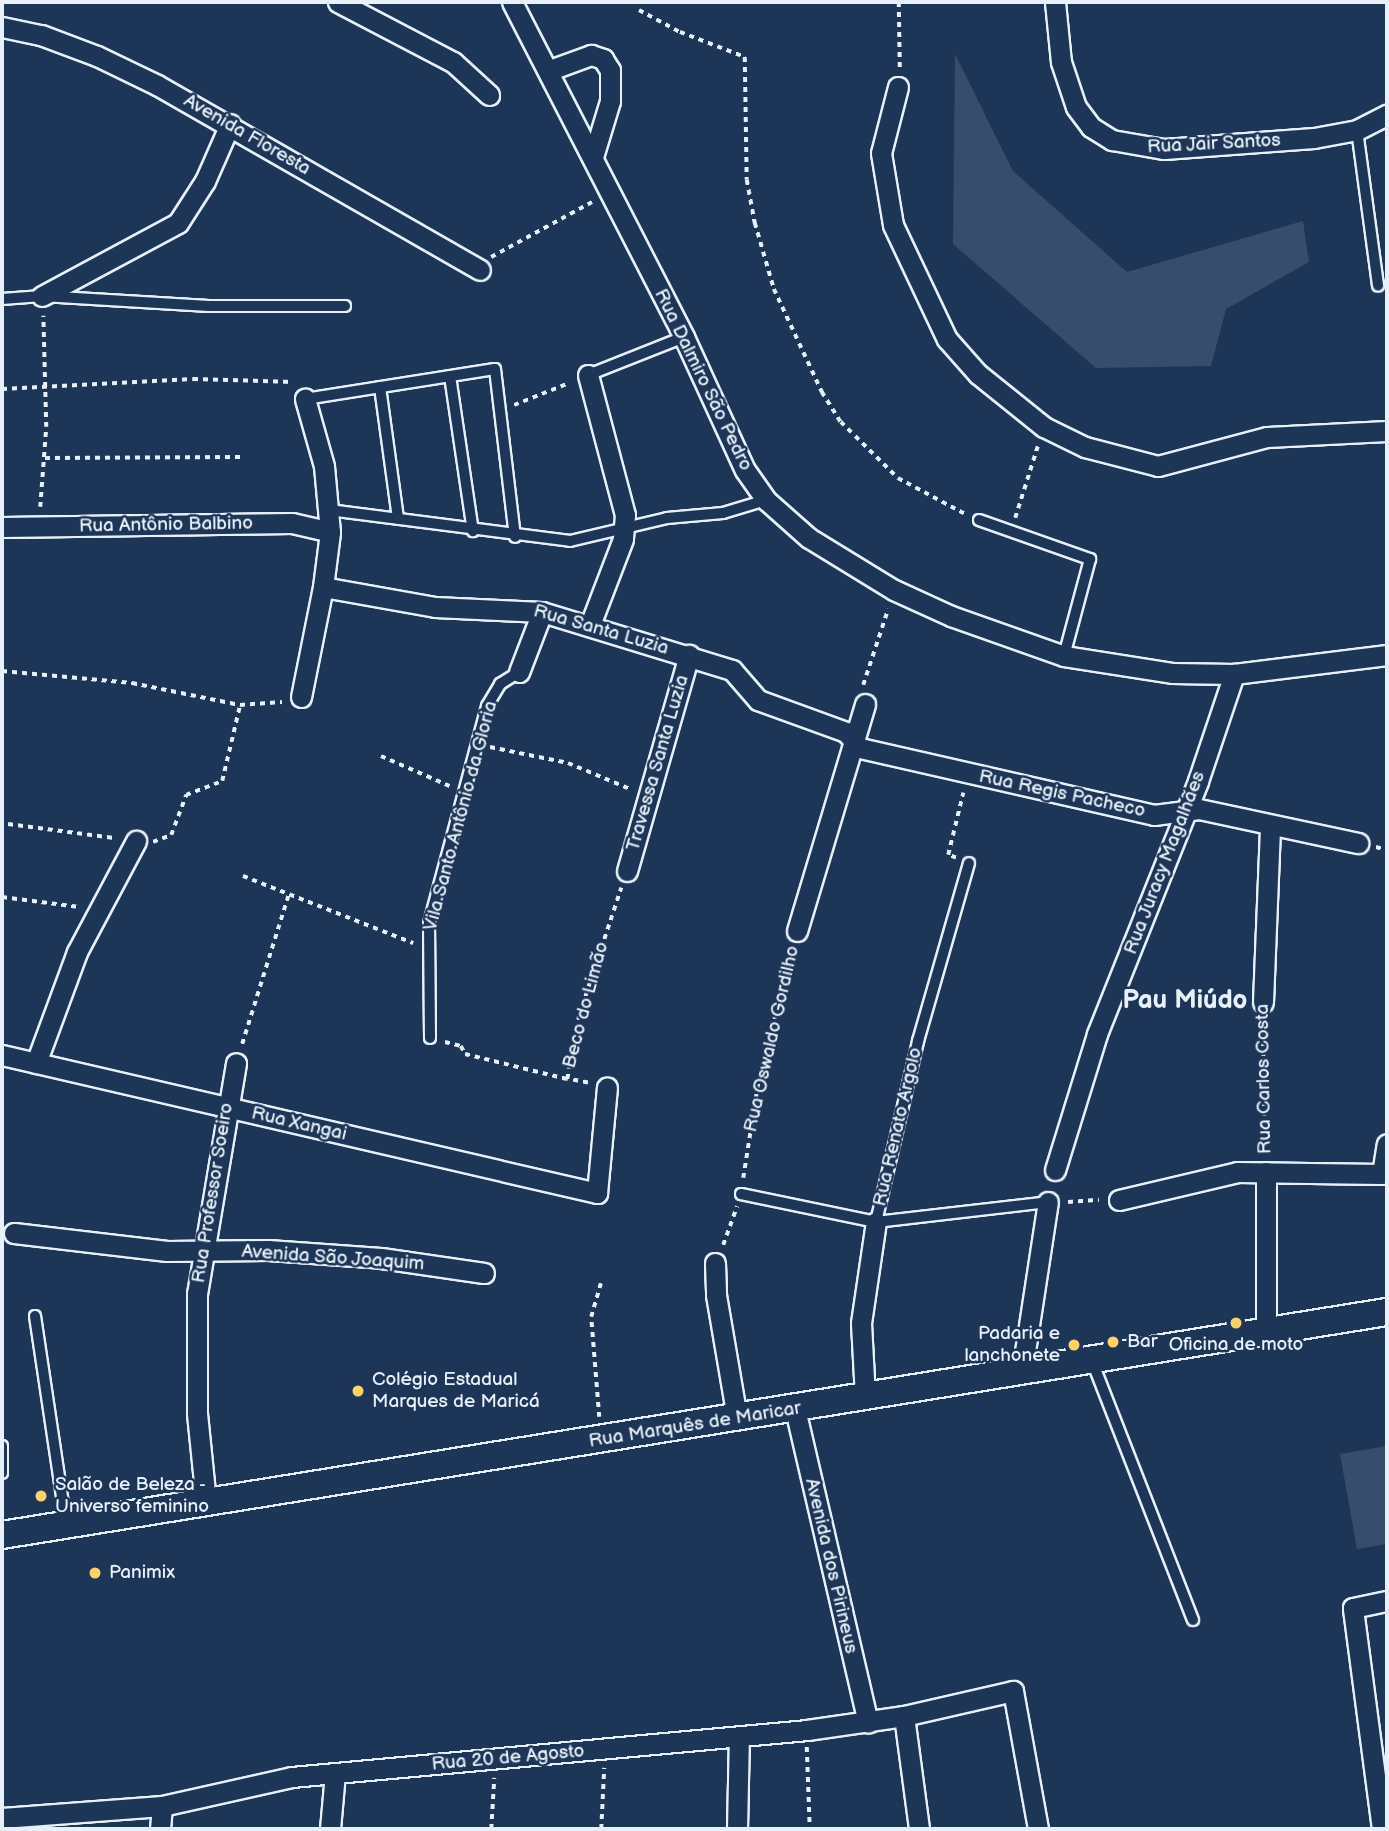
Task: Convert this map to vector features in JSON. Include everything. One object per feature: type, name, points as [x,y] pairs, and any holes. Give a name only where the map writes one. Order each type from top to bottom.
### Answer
[{"type":"main road","name":"Rua Marquês de Maricar","points":[[2,1535],[1387,1312]]},
{"type":"street","points":[[338,2],[453,62],[488,95]]},
{"type":"street","name":"Rua Dalmiro São Pedro","points":[[513,2],[684,337],[740,460],[766,500],[809,538],[894,590],[951,616],[1065,656],[1172,673],[1234,674],[1387,655]]},
{"type":"street","name":"Rua Jair Santos","points":[[1055,2],[1061,62],[1076,107],[1091,127],[1112,140],[1164,149],[1314,138],[1357,130],[1387,116]]},
{"type":"street","name":"Avenida Floresta","points":[[2,27],[97,56],[230,124],[480,270]]},
{"type":"street","points":[[550,70],[591,55],[603,59],[610,70],[610,101],[593,157]]},
{"type":"street","points":[[898,87],[881,153],[892,225],[947,339],[978,374],[1044,427],[1084,447],[1158,466],[1267,437],[1387,431]]},
{"type":"street","points":[[42,296],[177,223],[200,190],[230,124]]},
{"type":"street","points":[[588,375],[625,515],[624,530],[590,625]]},
{"type":"street","points":[[300,697],[323,587],[330,532],[324,466],[305,399]]},
{"type":"street","name":"Rua Antônio Balbino","points":[[2,527],[292,523],[330,532]]},
{"type":"street","name":"Rua Santa Luzia","points":[[323,587],[435,607],[514,607],[590,625],[732,670],[768,706],[846,732],[853,740]]},
{"type":"street","name":"Vila Santo Antônio da Gloria","points":[[519,672],[542,612]]},
{"type":"street","name":"Travessa Santa Luzia","points":[[627,871],[689,656]]},
{"type":"street","name":"Rua Juracy Magalhães","points":[[1055,1170],[1097,1034],[1185,812],[1234,674]]},
{"type":"street","name":"Rua Oswaldo Gordilho","points":[[797,931],[865,704]]},
{"type":"street","name":"Rua Regis Pacheco","points":[[853,740],[860,748],[1154,815],[1199,809],[1358,843]]},
{"type":"street","name":"Rua Carlos Costa","points":[[1263,1002],[1270,825]]},
{"type":"street","points":[[36,1063],[78,952],[136,841]]},
{"type":"street","name":"Rua Xangai","points":[[2,1055],[597,1193],[607,1087]]},
{"type":"street","name":"Rua Professor Soeiro","points":[[206,1502],[197,1413],[201,1252],[236,1063]]},
{"type":"street","points":[[1119,1200],[1213,1175],[1266,1172],[1382,1174],[1387,1144]]},
{"type":"street","name":"Rua Carlos Costa","points":[[1266,1172],[1266,1333]]},
{"type":"street","points":[[1022,1371],[1048,1202]]},
{"type":"street","name":"Rua Renato Argolo","points":[[865,1397],[861,1323],[876,1222]]},
{"type":"street","name":"Avenida São Joaquim","points":[[14,1233],[201,1252],[331,1255],[484,1273]]},
{"type":"street","points":[[715,1263],[716,1295],[737,1418]]},
{"type":"street","name":"Avenida dos Pirineus","points":[[794,1409],[868,1723]]},
{"type":"street","points":[[1382,1829],[1353,1608],[1387,1601]]},
{"type":"street","name":"Rua 20 de Agosto","points":[[2,1818],[61,1821],[162,1806],[264,1781],[868,1723],[1013,1691],[1038,1829]]},
{"type":"street","points":[[904,1716],[919,1829]]},
{"type":"street","points":[[737,1829],[739,1737]]},
{"type":"street","points":[[330,1829],[335,1773]]},
{"type":"street","points":[[160,1829],[162,1806]]},
{"type":"lane","points":[[1357,130],[1378,286]]},
{"type":"lane","points":[[2,299],[42,296],[209,306],[345,306]]},
{"type":"lane","points":[[588,375],[684,337]]},
{"type":"lane","points":[[305,399],[495,369],[515,537]]},
{"type":"lane","points":[[450,376],[472,531]]},
{"type":"lane","points":[[380,387],[398,519]]},
{"type":"lane","points":[[329,510],[515,537],[570,541],[667,518],[723,513],[766,500]]},
{"type":"lane","points":[[979,520],[1090,559],[1065,656]]},
{"type":"lane","name":"Vila Santo Antônio da Gloria","points":[[430,1038],[427,949],[429,923],[493,693],[519,672]]},
{"type":"lane","name":"Rua Renato Argolo","points":[[876,1222],[918,1041],[969,863]]},
{"type":"lane","points":[[741,1194],[876,1222],[1048,1202]]},
{"type":"lane","points":[[35,1316],[66,1524]]},
{"type":"lane","points":[[1091,1360],[1193,1620]]},
{"type":"lane","points":[[2,1447],[2,1473]]},
{"type":"path","points":[[898,87],[903,51],[899,2]]},
{"type":"path","points":[[639,10],[680,33],[745,57],[747,180],[755,223],[774,289],[822,392],[841,422],[898,478],[979,520]]},
{"type":"path","points":[[480,270],[498,249],[609,193]]},
{"type":"path","points":[[39,527],[45,457],[46,387],[42,296]]},
{"type":"path","points":[[499,411],[588,375]]},
{"type":"path","points":[[2,389],[193,379],[296,382],[305,399]]},
{"type":"path","points":[[1011,533],[1044,427]]},
{"type":"path","points":[[45,457],[240,457]]},
{"type":"path","points":[[865,704],[858,702],[894,590]]},
{"type":"path","points":[[2,671],[132,683],[240,705],[265,705],[300,697]]},
{"type":"path","points":[[8,824],[136,841],[166,839],[173,833],[186,795],[222,781],[240,705]]},
{"type":"path","points":[[478,745],[568,763],[648,797]]},
{"type":"path","points":[[381,756],[467,794]]},
{"type":"path","points":[[968,774],[948,855],[969,863]]},
{"type":"path","name":"Beco do Limão","points":[[607,1087],[567,1079],[579,1015],[627,871]]},
{"type":"path","points":[[243,876],[427,949]]},
{"type":"path","points":[[236,1063],[289,893]]},
{"type":"path","points":[[2,897],[98,910]]},
{"type":"path","name":"Rua Oswaldo Gordilho","points":[[715,1263],[741,1194],[750,1118],[797,931]]},
{"type":"path","name":"Rua Carlos Costa","points":[[1263,1002],[1266,1172]]},
{"type":"path","points":[[430,1038],[461,1046],[465,1054],[567,1079]]},
{"type":"path","points":[[1048,1202],[1119,1200]]},
{"type":"path","points":[[600,1283],[591,1317],[601,1440]]},
{"type":"path","points":[[807,1730],[810,1829]]},
{"type":"path","points":[[601,1829],[604,1749]]},
{"type":"path","points":[[491,1829],[495,1759]]},
{"type":"shaded area","points":[[955,54],[1013,171],[1127,272],[1303,221],[1309,262],[1226,309],[1211,366],[1096,368],[953,244]]},
{"type":"shaded area","points":[[1387,1446],[1387,1544],[1357,1549],[1340,1454]]},
{"type":"place","name":"Oficina de moto","points":[[1236,1323]]},
{"type":"place","name":"Bar","points":[[1113,1342]]},
{"type":"place","name":"Padaria e lanchonete","points":[[1074,1345]]},
{"type":"place","name":"Colégio Estadual Marques de Maricá","points":[[358,1391]]},
{"type":"place","name":"Salão de Beleza - Universo feminino","points":[[41,1496]]},
{"type":"place","name":"Panimix","points":[[95,1573]]},
{"type":"district","name":"Pau Miúdo","points":[[1185,1001]]}]
